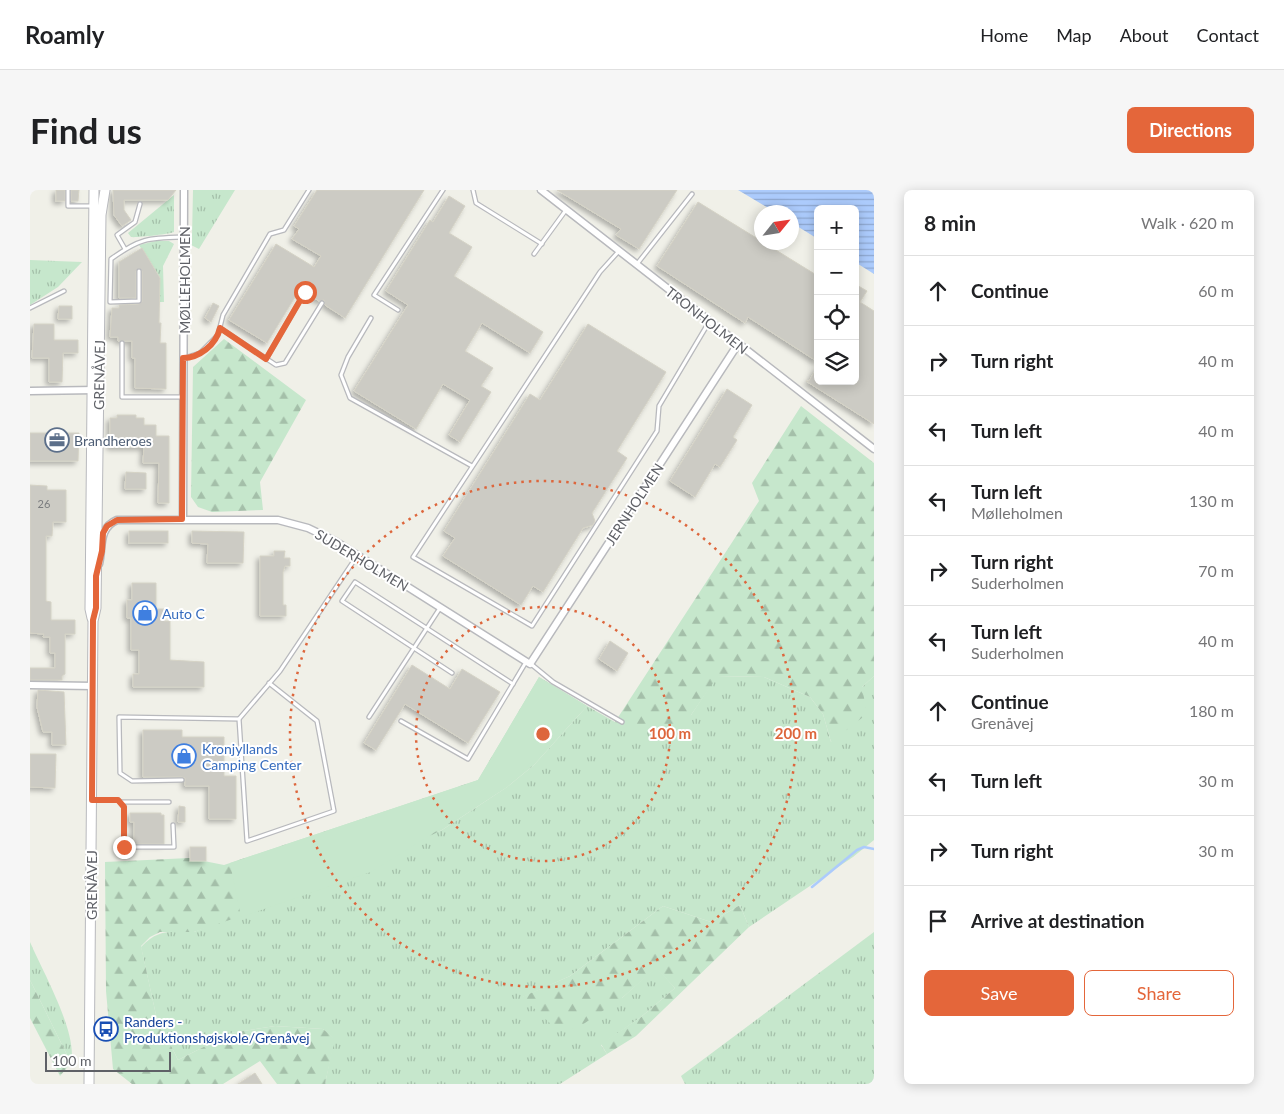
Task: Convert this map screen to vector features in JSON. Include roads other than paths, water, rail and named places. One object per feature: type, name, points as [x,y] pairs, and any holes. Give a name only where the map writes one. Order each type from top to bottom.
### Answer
[{"type":"street","name":"GRENÅVEJ","points":[[90,1084],[93,620],[96,608],[94,190]]},
{"type":"street","name":"GRENÅVEJ","points":[[93,620],[90,609],[95,390],[101,215],[105,190]]},
{"type":"street","name":"MØLLEHOLMEN","points":[[182,519],[184,190]]},
{"type":"street","name":"TRONHOLMEN","points":[[542,190],[874,449]]},
{"type":"street","name":"JERNHOLMEN","points":[[528,663],[738,344]]},
{"type":"street","points":[[30,391],[95,390]]},
{"type":"street","name":"SUDERHOLMEN","points":[[96,576],[102,551],[103,533],[107,526],[117,520],[278,520],[308,528],[358,555],[528,663]]},
{"type":"street","points":[[30,685],[93,686]]},
{"type":"lane","points":[[68,190],[68,206],[93,206]]},
{"type":"lane","points":[[183,358],[200,353],[212,343],[220,328],[223,314],[270,234],[284,230],[309,190]]},
{"type":"lane","points":[[398,310],[374,295],[443,190]]},
{"type":"lane","points":[[473,190],[476,203],[542,244]]},
{"type":"lane","points":[[636,265],[692,194]]},
{"type":"lane","points":[[125,249],[117,235],[135,222],[140,204]]},
{"type":"lane","points":[[534,254],[566,210]]},
{"type":"lane","points":[[139,271],[139,301],[110,302],[111,259],[144,239],[184,237]]},
{"type":"lane","points":[[619,251],[600,272],[413,557],[532,626],[657,431],[659,406],[709,322]]},
{"type":"lane","points":[[30,308],[64,291]]},
{"type":"lane","points":[[266,359],[305,292]]},
{"type":"lane","points":[[220,328],[276,365],[285,363],[322,303]]},
{"type":"lane","points":[[371,318],[348,357],[341,375],[350,398],[472,466]]},
{"type":"lane","points":[[122,343],[122,397],[183,397]]},
{"type":"lane","points":[[269,684],[317,721],[334,811],[247,841],[239,719],[280,671],[358,555]]},
{"type":"lane","points":[[452,672],[342,601],[355,582],[512,684]]},
{"type":"lane","points":[[369,717],[440,607]]},
{"type":"lane","points":[[401,721],[468,759],[512,684],[528,663],[553,682],[622,722]]},
{"type":"lane","points":[[182,780],[132,781],[120,773],[119,717],[239,719]]},
{"type":"lane","points":[[92,800],[169,802]]},
{"type":"lane","points":[[120,802],[124,807],[124,847],[174,847],[174,825]]},
{"type":"water","points":[[738,190],[874,190],[874,274],[859,265],[859,205],[814,205],[814,237],[799,227],[799,205],[763,205]]},
{"type":"waterway","points":[[812,887],[857,850],[864,847],[874,849]]},
{"type":"place","name":"Brandheroes","points":[[57,440]]},
{"type":"place","name":"Auto C","points":[[145,613]]},
{"type":"place","name":"Kronjyllands Camping Center","points":[[184,756]]},
{"type":"place","name":"Randers - Produktionshøjskole/Grenåvej","points":[[106,1029]]}]
